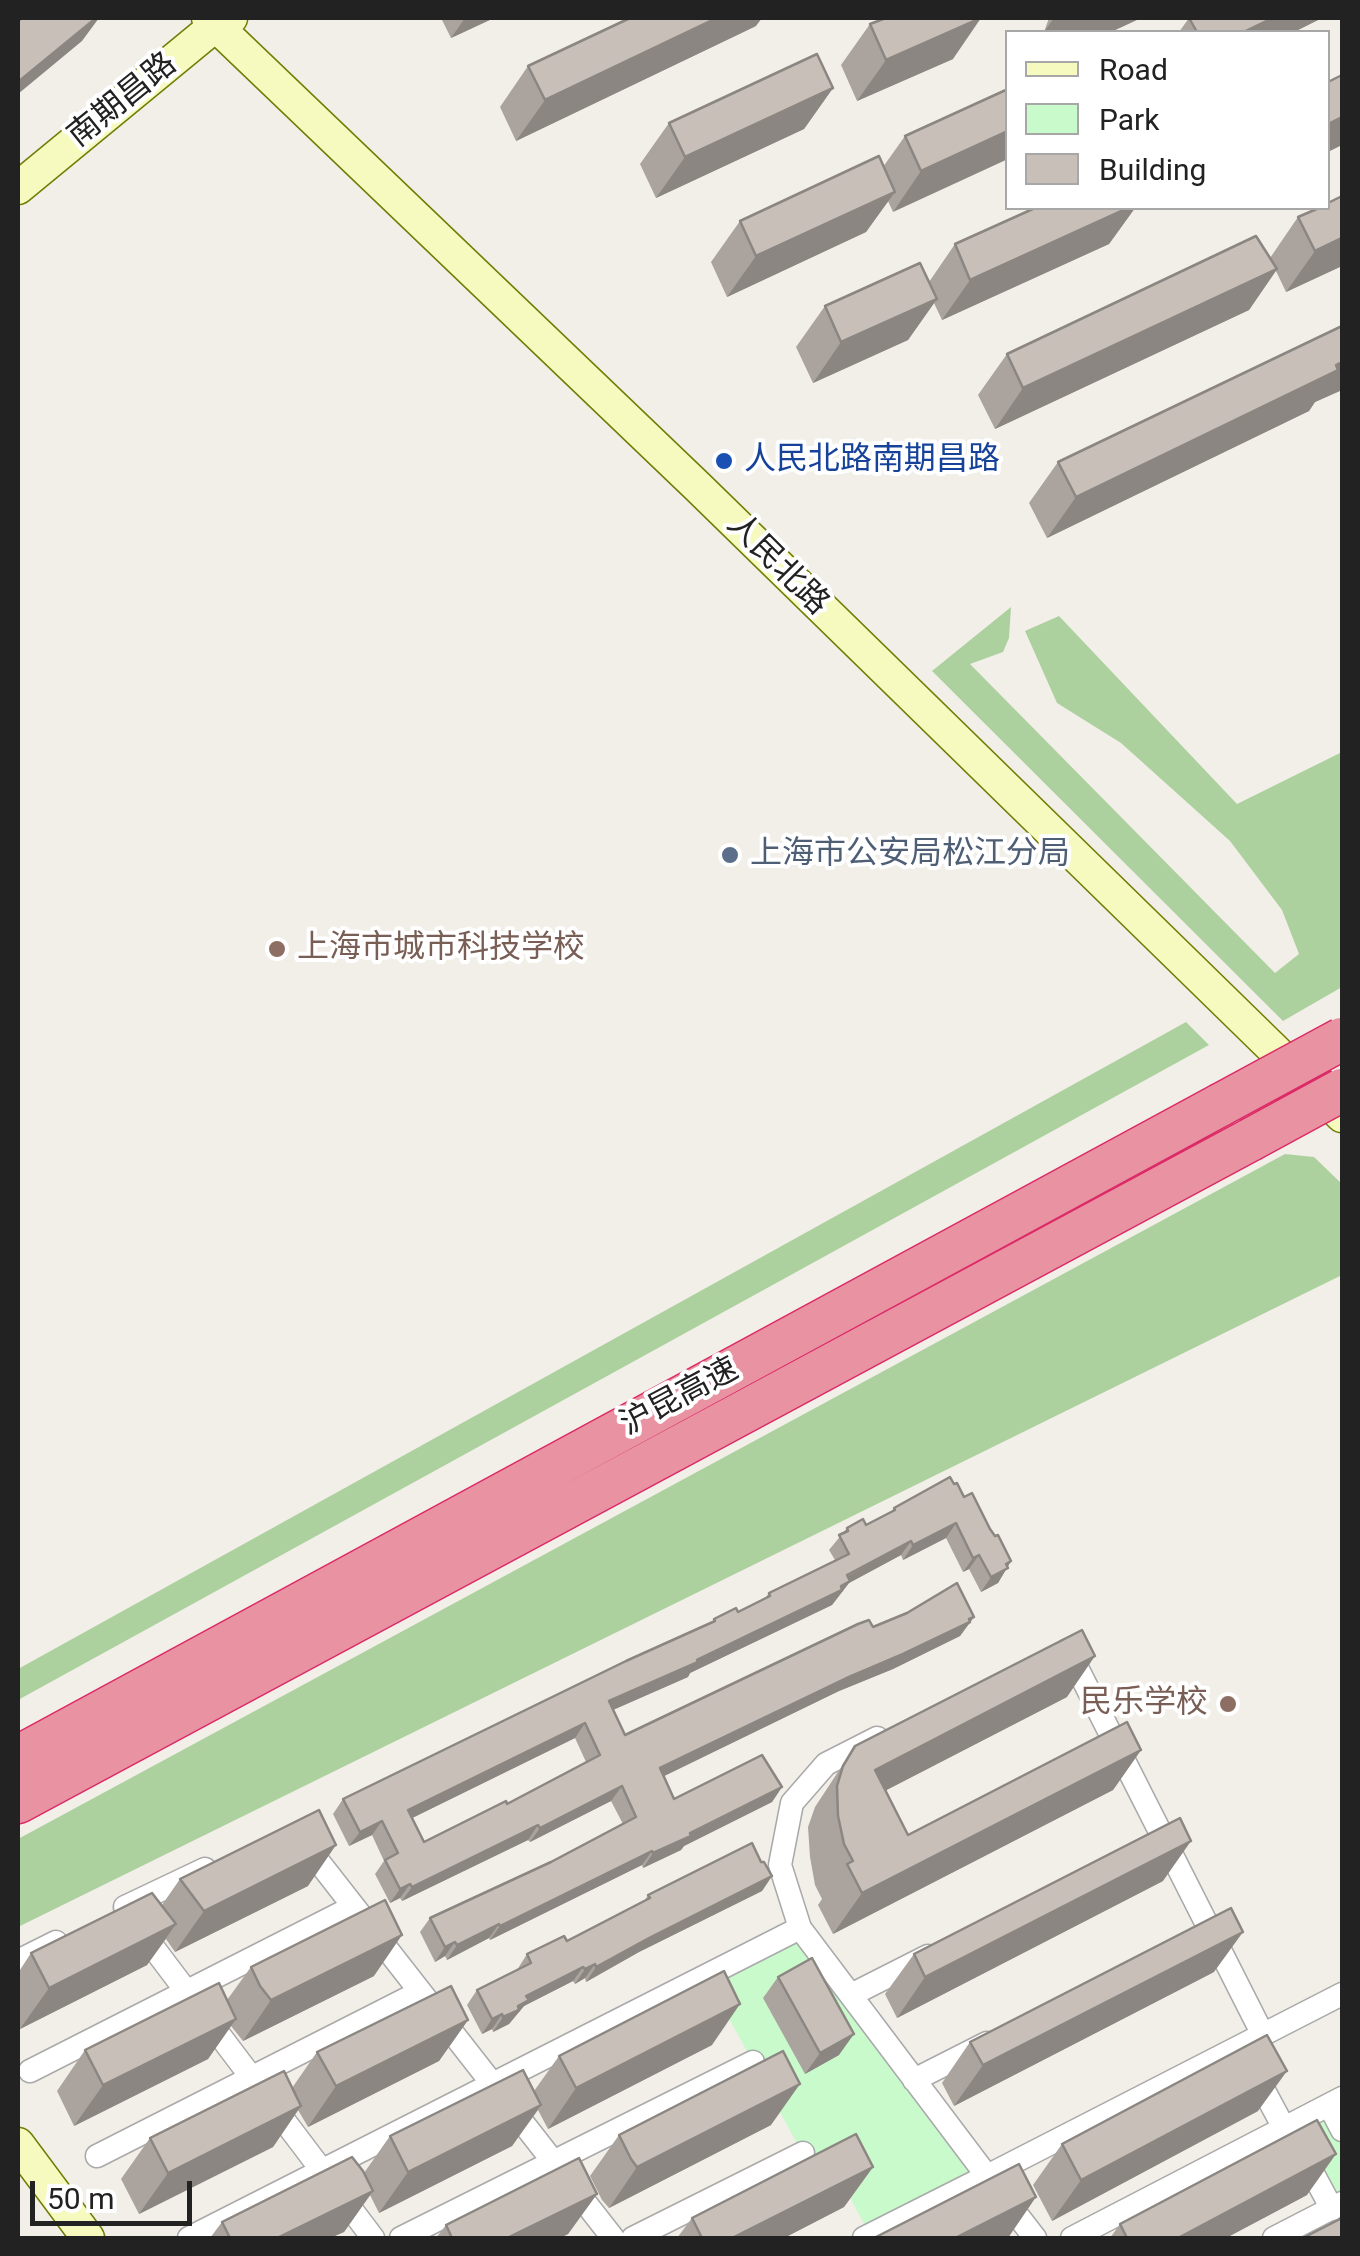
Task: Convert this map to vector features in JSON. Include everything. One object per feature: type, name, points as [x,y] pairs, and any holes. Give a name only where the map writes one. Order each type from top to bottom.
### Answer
[{"type":"highway","name":"沪昆高速","points":[[18,1802],[41,1759],[1342,1038]]},
{"type":"highway","name":"沪昆高速","points":[[41,1759],[1342,1090]]},
{"type":"main road","name":"南期昌路","points":[[18,188],[218,20]]},
{"type":"main road","name":"人民北路","points":[[218,20],[1342,1116]]},
{"type":"main road","points":[[18,2144],[88,2238]]},
{"type":"street","points":[[1048,1653],[1065,1644],[1200,1933],[1263,2035]]},
{"type":"street","points":[[894,1730],[826,1764],[792,1804],[780,1864],[800,1928],[1034,2238]]},
{"type":"street","points":[[292,1827],[613,2238]]},
{"type":"street","points":[[224,1860],[115,1912],[186,1992],[373,2238]]},
{"type":"street","points":[[30,2071],[353,1907]]},
{"type":"street","points":[[188,2238],[800,1928]]},
{"type":"street","points":[[18,1961],[70,1934]]},
{"type":"street","points":[[851,1995],[955,1942]]},
{"type":"street","points":[[97,2156],[420,1992]]},
{"type":"street","points":[[864,2238],[1342,1994]]},
{"type":"street","points":[[914,2080],[1001,2035]]},
{"type":"street","points":[[1240,2047],[1337,2206],[1274,2238]]},
{"type":"street","points":[[401,2238],[753,2062]]},
{"type":"street","points":[[1072,2238],[1336,2101],[1342,2130]]},
{"type":"street","points":[[634,2238],[802,2153]]},
{"type":"green space","points":[[1011,607],[1009,638],[1003,652],[970,664],[1275,973],[1299,954],[1282,910],[1230,841],[1121,743],[1057,703],[1025,631],[1059,616],[1237,804],[1342,752],[1342,987],[1283,1021],[932,671]]},
{"type":"green space","points":[[1186,1022],[1209,1045],[18,1700],[18,1669]]},
{"type":"green space","points":[[1285,1154],[1314,1157],[1342,1184],[1342,1275],[18,1927],[18,1839]]},
{"type":"green space","points":[[800,1928],[987,2176],[870,2235],[832,2164],[813,2173],[706,1976]]},
{"type":"green space","points":[[1329,2105],[1342,2130],[1342,2203],[1287,2127]]},
{"type":"building","points":[[96,18],[18,82],[18,21]]},
{"type":"building","points":[[630,18],[717,18],[545,100],[528,66]]},
{"type":"building","points":[[886,18],[981,18],[886,60],[870,24]]},
{"type":"building","points":[[1189,18],[1273,18],[1248,30],[1196,30]]},
{"type":"building","points":[[817,54],[833,88],[685,157],[669,123]]},
{"type":"building","points":[[1342,75],[1342,117],[1330,123],[1330,81]]},
{"type":"building","points":[[1005,90],[1005,132],[921,171],[905,136]]},
{"type":"building","points":[[879,156],[895,192],[756,256],[740,221]]},
{"type":"building","points":[[1342,196],[1342,238],[1315,251],[1298,217],[1314,210],[1330,210],[1330,202]]},
{"type":"building","points":[[1031,210],[1124,210],[970,280],[955,244]]},
{"type":"building","points":[[1256,236],[1277,269],[1023,388],[1007,354]]},
{"type":"building","points":[[920,263],[937,299],[841,342],[825,306]]},
{"type":"building","points":[[1342,326],[1342,362],[1336,365],[1338,370],[1076,497],[1058,462]]},
{"type":"building","points":[[950,1477],[964,1497],[972,1493],[1011,1561],[1006,1564],[1008,1568],[991,1577],[979,1555],[973,1558],[956,1523],[913,1545],[911,1541],[847,1575],[850,1581],[841,1586],[842,1590],[698,1662],[609,1701],[625,1735],[858,1624],[869,1620],[873,1627],[907,1613],[957,1583],[974,1617],[970,1622],[660,1768],[674,1799],[762,1755],[782,1787],[690,1833],[691,1836],[652,1851],[500,1926],[445,1947],[430,1918],[636,1817],[622,1786],[540,1828],[538,1825],[412,1887],[410,1884],[400,1889],[385,1860],[398,1853],[382,1821],[360,1832],[343,1799],[736,1608],[738,1612],[770,1596],[769,1593],[849,1554],[839,1535],[863,1519],[866,1525]],"holes":[[[585,1723],[600,1755],[424,1842],[408,1810]]]},
{"type":"building","points":[[1082,1630],[1095,1656],[875,1770],[908,1835],[1127,1722],[1141,1750],[862,1893],[847,1864],[853,1861],[844,1844],[838,1816],[837,1786],[855,1746]]},
{"type":"building","points":[[319,1810],[336,1845],[204,1911],[180,1879]]},
{"type":"building","points":[[1180,1818],[1191,1841],[925,1977],[914,1954]]},
{"type":"building","points":[[752,1843],[772,1876],[596,1967],[583,1967],[526,1996],[529,2000],[518,2006],[519,2010],[492,2019],[477,1990],[531,1963],[527,1954],[564,1936],[567,1941]]},
{"type":"building","points":[[152,1893],[176,1924],[49,1988],[31,1953]]},
{"type":"building","points":[[385,1900],[402,1935],[271,2000],[260,1986],[251,1967]]},
{"type":"building","points":[[1231,1908],[1243,1932],[983,2065],[970,2042]]},
{"type":"building","points":[[812,1958],[854,2034],[820,2053],[778,1977]]},
{"type":"building","points":[[724,1971],[740,2004],[576,2088],[559,2056]]},
{"type":"building","points":[[219,1983],[236,2019],[103,2085],[85,2050]]},
{"type":"building","points":[[451,1986],[468,2020],[336,2086],[317,2052]]},
{"type":"building","points":[[1267,2035],[1287,2071],[1081,2180],[1062,2144]]},
{"type":"building","points":[[783,2051],[800,2084],[637,2167],[619,2135]]},
{"type":"building","points":[[523,2070],[541,2105],[408,2172],[390,2136]]},
{"type":"building","points":[[284,2071],[301,2106],[168,2173],[150,2138]]},
{"type":"building","points":[[1317,2120],[1336,2154],[1178,2238],[1127,2238],[1120,2224]]},
{"type":"building","points":[[856,2134],[873,2167],[732,2238],[702,2238],[692,2218]]},
{"type":"building","points":[[352,2157],[373,2191],[277,2238],[230,2238],[222,2222]]},
{"type":"building","points":[[579,2158],[597,2194],[507,2238],[452,2238],[446,2225]]},
{"type":"building","points":[[1019,2164],[1036,2197],[955,2238],[874,2238]]},
{"type":"building","points":[[1342,2218],[1342,2238],[1303,2238]]},
{"type":"place","name":"人民北路南期昌路","points":[[724,461]]},
{"type":"place","name":"上海市公安局松江分局","points":[[730,855]]},
{"type":"place","name":"上海市城市科技学校","points":[[277,949]]},
{"type":"place","name":"民乐学校","points":[[1228,1704]]}]
